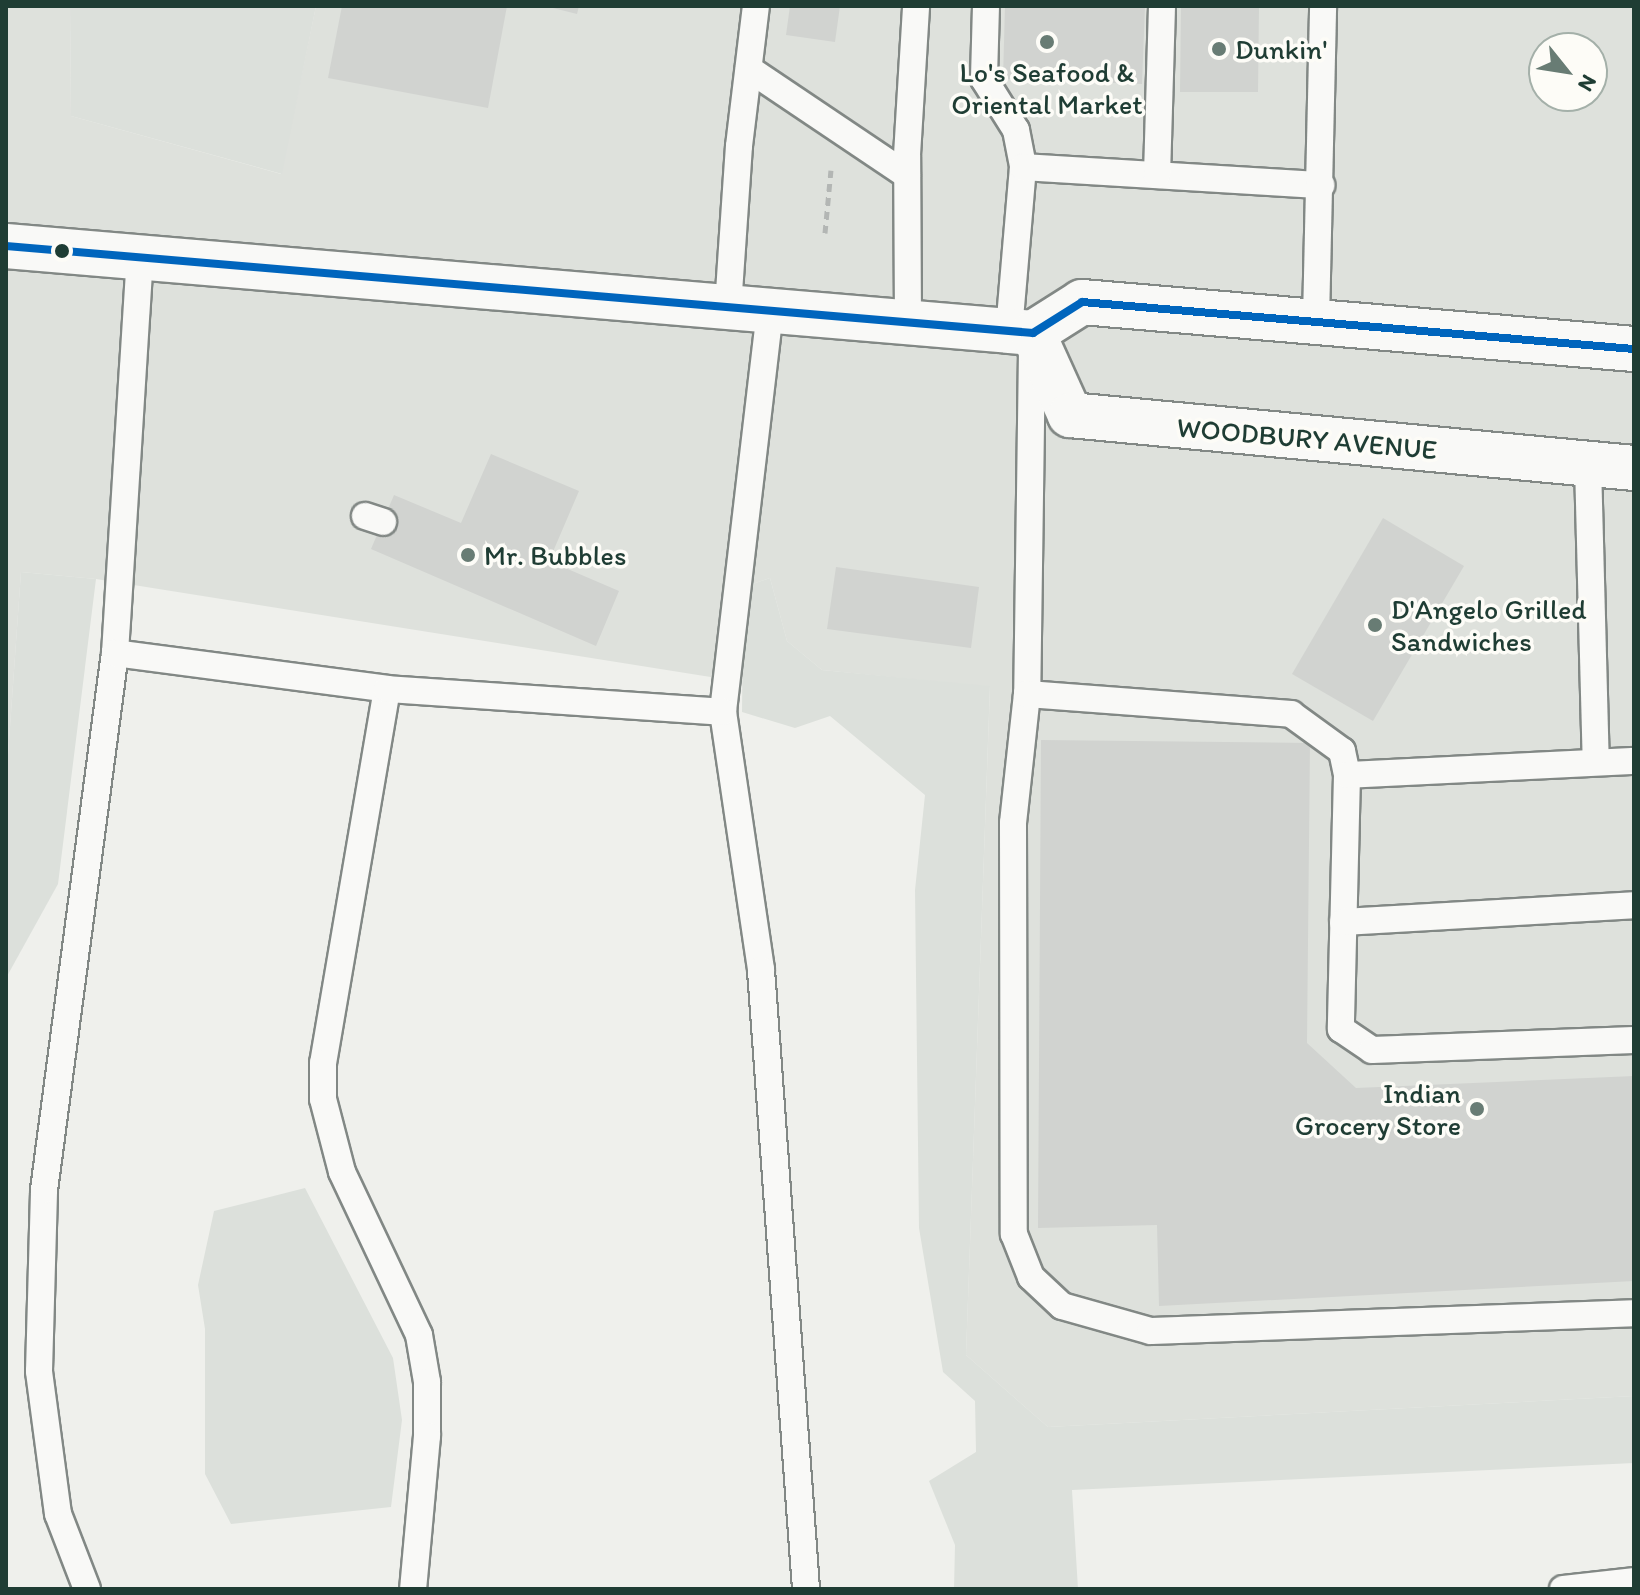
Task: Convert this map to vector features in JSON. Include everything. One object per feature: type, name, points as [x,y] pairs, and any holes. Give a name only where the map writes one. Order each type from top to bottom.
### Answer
[{"type":"main road","points":[[6,246],[1021,332],[1082,302],[1634,349]]},
{"type":"main road","name":"WOODBURY AVENUE","points":[[1021,332],[1070,415],[1634,468]]},
{"type":"lane","points":[[756,6],[749,69],[749,309],[723,712],[761,970],[806,1589]]},
{"type":"lane","points":[[908,322],[907,175],[916,6]]},
{"type":"lane","points":[[986,6],[984,79],[1016,130],[1023,167],[1021,332],[1027,694],[1013,823],[1014,1234],[1031,1277],[1062,1306],[1151,1331],[1634,1313]]},
{"type":"lane","points":[[1157,175],[1162,6]]},
{"type":"lane","points":[[1316,320],[1323,6]]},
{"type":"lane","points":[[749,69],[907,175]]},
{"type":"lane","points":[[1023,167],[1321,185]]},
{"type":"lane","points":[[87,1589],[58,1514],[39,1371],[44,1190],[115,653],[140,258]]},
{"type":"lane","points":[[1588,465],[1596,762]]},
{"type":"lane","points":[[115,653],[387,689],[723,712]]},
{"type":"lane","points":[[387,689],[323,1063],[323,1099],[342,1172],[399,1286],[421,1346],[427,1382],[427,1436],[413,1589]]},
{"type":"lane","points":[[1027,694],[1291,714],[1342,751],[1347,775],[1341,1029],[1372,1050],[1634,1040]]},
{"type":"lane","points":[[1347,775],[1634,761]]},
{"type":"lane","points":[[1343,922],[1634,905]]},
{"type":"lane","points":[[1563,1589],[1634,1581]]},
{"type":"path","points":[[825,233],[831,163]]},
{"type":"shaded area","points":[[6,6],[70,6],[71,116],[281,174],[316,6],[1634,6],[1634,1396],[1048,1427],[966,1355],[990,687],[822,670],[787,641],[770,578],[747,586],[742,682],[96,579],[21,572],[6,783]]},
{"type":"shaded area","points":[[70,6],[316,6],[282,174],[71,116]]},
{"type":"shaded area","points":[[21,572],[96,579],[58,884],[6,978],[6,783]]},
{"type":"shaded area","points":[[770,578],[787,641],[822,670],[990,686],[966,1355],[1048,1427],[1634,1396],[1634,1463],[1072,1490],[1078,1589],[954,1589],[955,1545],[929,1481],[976,1452],[975,1401],[943,1372],[919,1228],[915,890],[925,795],[830,716],[795,728],[742,712],[743,607],[747,586]]},
{"type":"shaded area","points":[[305,1188],[393,1358],[402,1420],[391,1507],[231,1524],[205,1474],[205,1329],[198,1285],[214,1211]]},
{"type":"building","points":[[342,6],[507,6],[488,108],[328,78]]},
{"type":"building","points":[[545,6],[579,6],[577,14]]},
{"type":"building","points":[[790,6],[840,6],[835,42],[786,35]]},
{"type":"building","points":[[1005,6],[1145,6],[1142,84],[1003,79]]},
{"type":"building","name":"Dunkin'","points":[[1181,6],[1259,6],[1258,92],[1180,92]]},
{"type":"building","name":"Mr. Bubbles","points":[[491,454],[579,491],[549,561],[619,591],[596,646],[371,549],[394,495],[461,523]]},
{"type":"building","name":"D'Angelo Grilled Sandwiches","points":[[1383,518],[1464,566],[1373,721],[1292,674]]},
{"type":"building","points":[[836,567],[979,587],[971,648],[827,629]]},
{"type":"building","points":[[1041,740],[1310,743],[1307,1043],[1356,1088],[1634,1076],[1634,1281],[1159,1306],[1157,1225],[1038,1228]]},
{"type":"transit line","points":[[6,246],[1033,333],[1082,302],[1634,349]]},
{"type":"place","name":"Lo's Seafood & Oriental Market","points":[[1047,42]]},
{"type":"place","name":"Dunkin'","points":[[1219,49]]},
{"type":"place","name":"Mr. Bubbles","points":[[468,555]]},
{"type":"place","name":"D'Angelo Grilled Sandwiches","points":[[1375,625]]},
{"type":"place","name":"Indian Grocery Store","points":[[1477,1109]]}]
